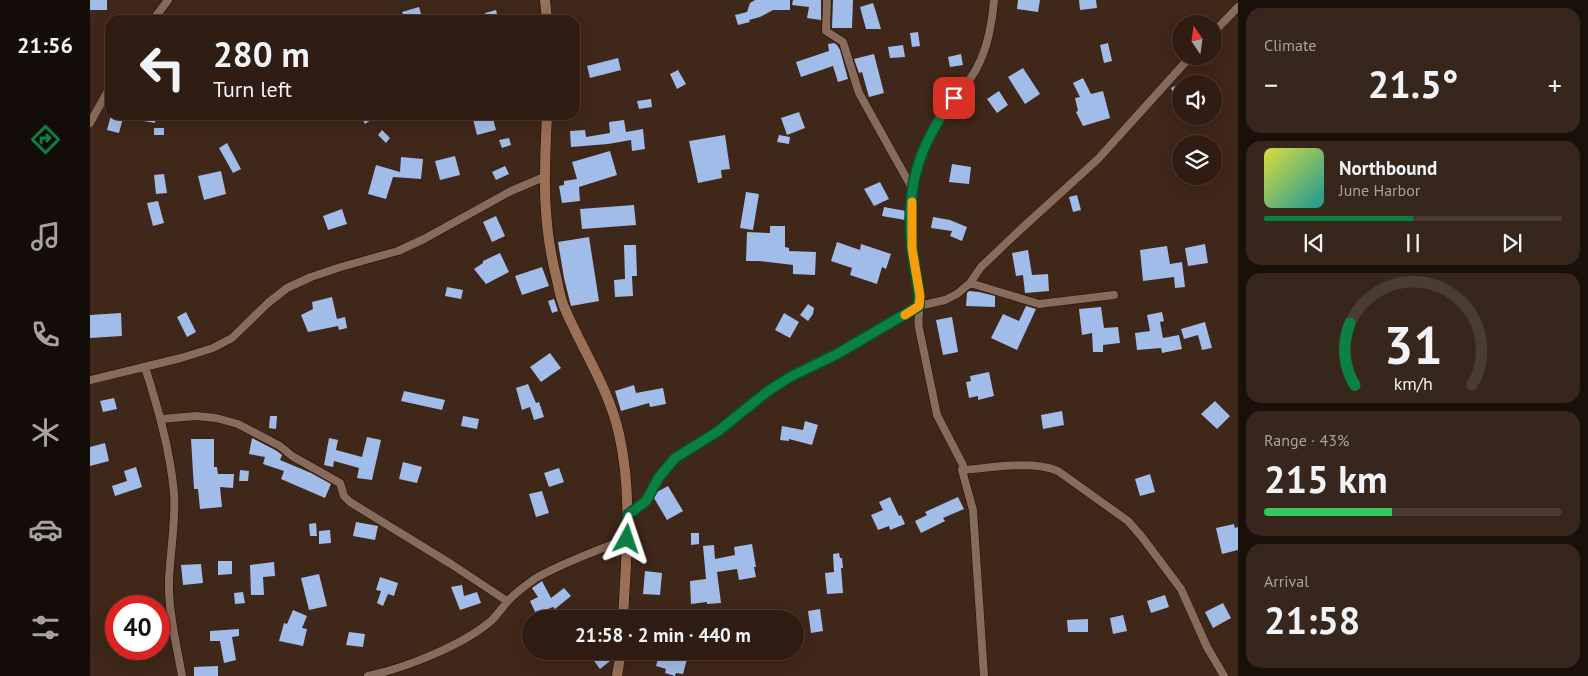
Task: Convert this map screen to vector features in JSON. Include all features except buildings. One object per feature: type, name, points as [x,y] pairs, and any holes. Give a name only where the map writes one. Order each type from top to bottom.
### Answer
[{"type":"street","points":[[156,15],[168,0]]},
{"type":"street","points":[[545,0],[546,15]]},
{"type":"street","points":[[827,0],[826,31],[843,42],[859,93],[912,188]]},
{"type":"street","points":[[984,676],[973,510],[962,470],[963,465],[937,415],[917,320],[920,296],[912,248],[912,188],[918,162],[930,133],[973,74],[983,52],[993,17],[994,0]]},
{"type":"street","points":[[1222,24],[1238,7]]},
{"type":"street","points":[[628,515],[646,501],[659,477],[675,458],[717,432],[768,391],[790,377],[837,354],[919,306],[945,300],[970,283],[981,268],[1021,229],[1098,159],[1183,65]]},
{"type":"street","points":[[90,124],[105,96]]},
{"type":"street","points":[[547,120],[544,177],[546,226],[550,254],[564,308],[607,394],[619,433],[625,468],[628,515],[623,610]]},
{"type":"street","points":[[90,380],[181,358],[213,348],[232,338],[268,303],[287,288],[341,267],[398,251],[424,239],[511,191],[544,177]]},
{"type":"street","points":[[970,283],[1039,304],[1114,295]]},
{"type":"street","points":[[145,367],[161,419],[170,460],[174,496],[169,582],[182,676]]},
{"type":"street","points":[[161,419],[196,416],[216,418],[238,424],[280,446],[292,456],[340,483],[344,496],[350,502],[428,549],[507,602]]},
{"type":"street","points":[[962,470],[1026,466],[1049,468],[1058,471],[1128,521],[1169,572],[1180,589],[1207,647],[1224,676]]},
{"type":"street","points":[[368,676],[419,659],[462,640],[492,620],[516,593],[536,579],[573,561],[627,539]]},
{"type":"street","points":[[617,676],[620,660]]},
{"type":"slow traffic","points":[[905,315],[919,306],[920,296],[912,248],[912,202]]},
{"type":"route","points":[[627,539],[628,515],[646,501],[659,477],[675,458],[717,432],[768,391],[790,377],[837,354],[919,306],[920,296],[912,248],[912,188],[918,162],[930,133],[954,98]]}]
